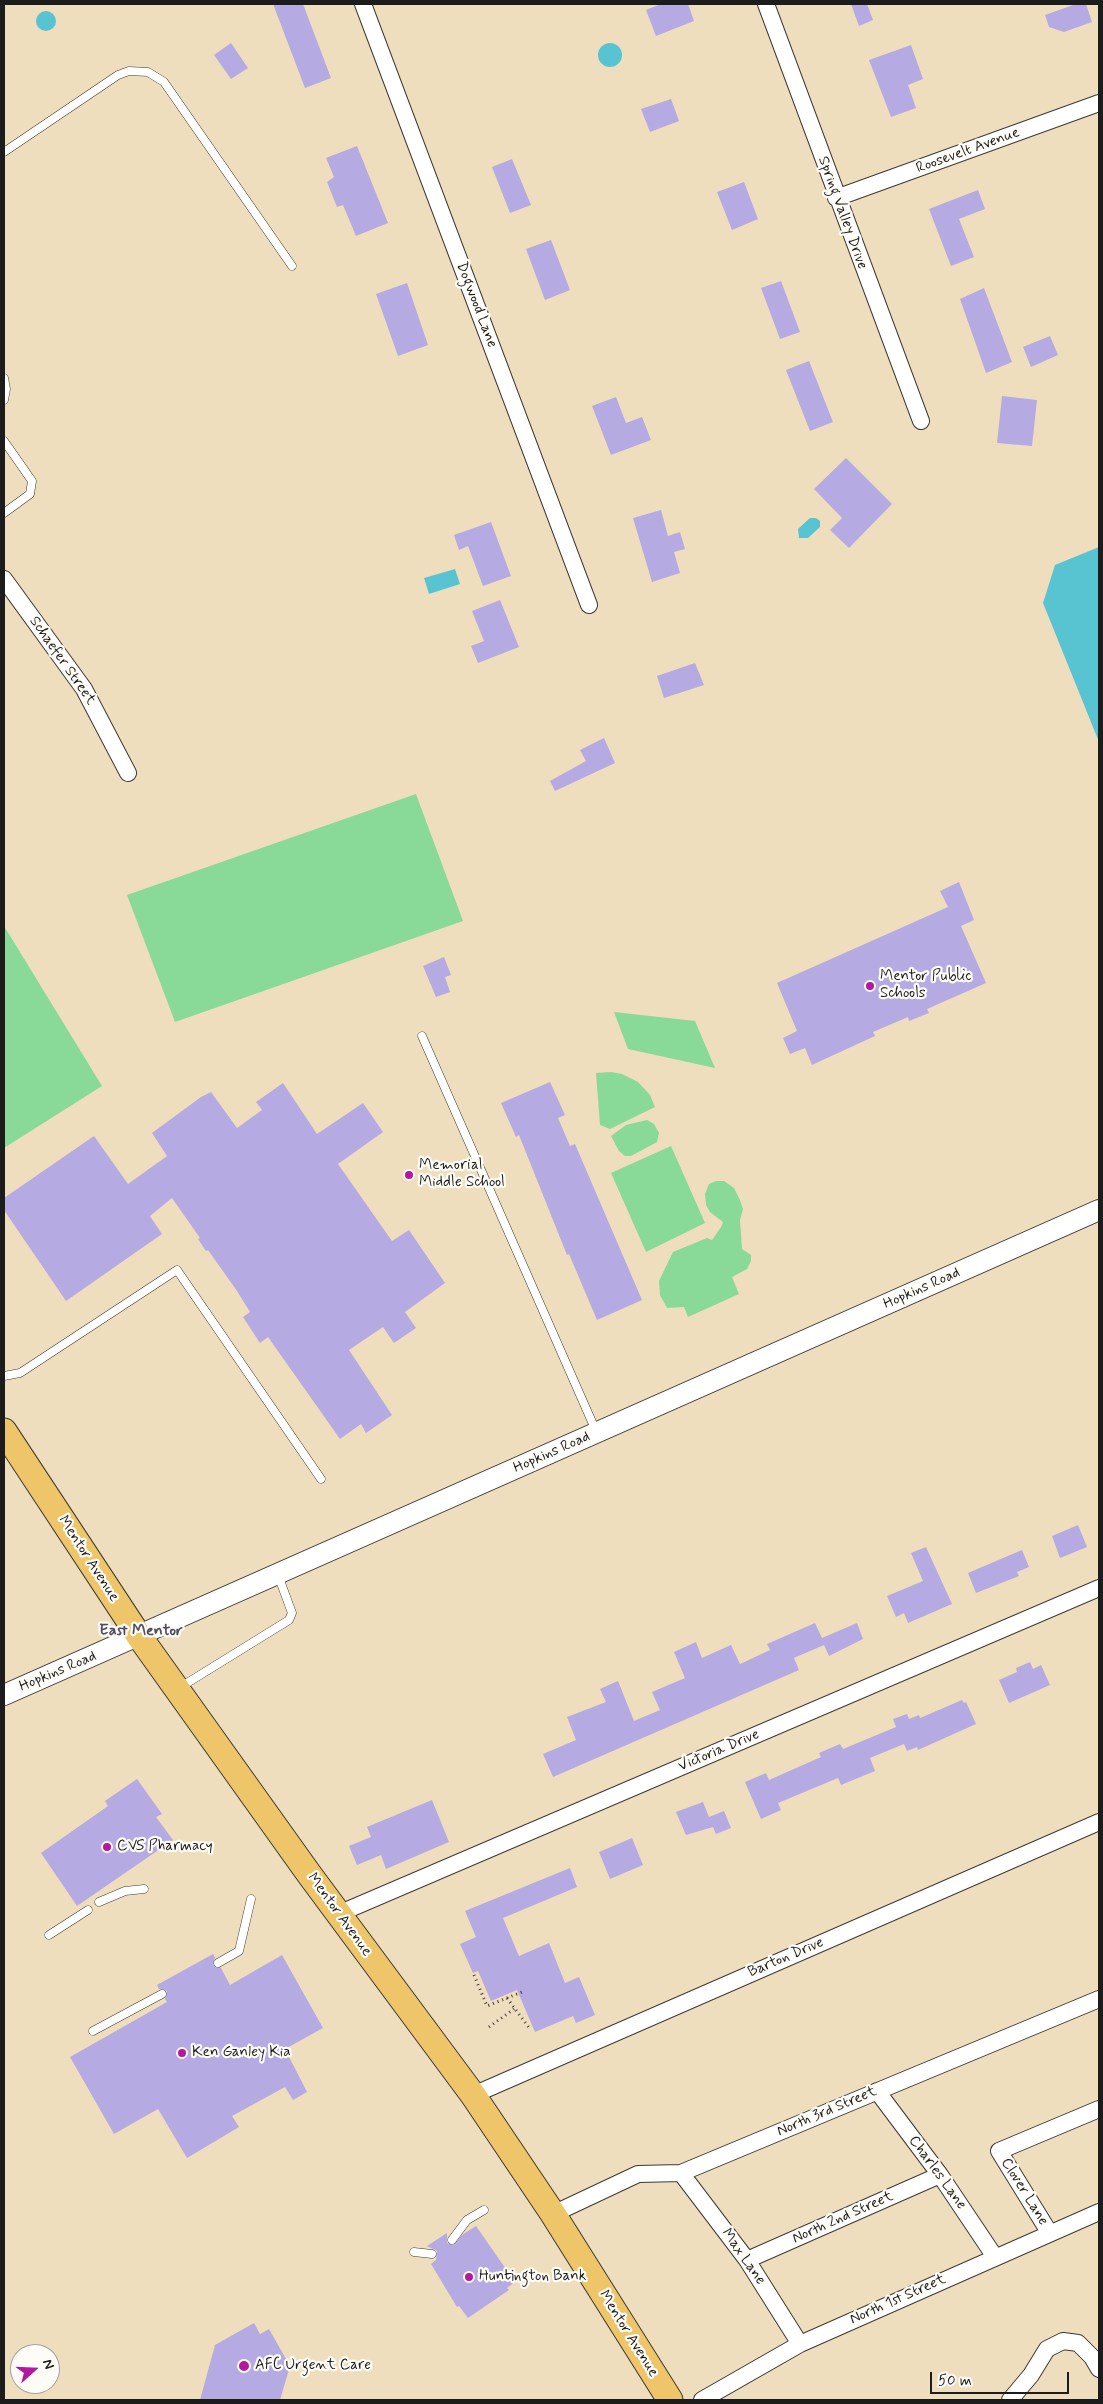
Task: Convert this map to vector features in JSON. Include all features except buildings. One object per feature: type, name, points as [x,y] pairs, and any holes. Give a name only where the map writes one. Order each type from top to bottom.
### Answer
[{"type":"main road","name":"Mentor Avenue","points":[[4,1431],[139,1636],[338,1914],[473,2095],[553,2214],[670,2400]]},
{"type":"street","name":"Dogwood Lane","points":[[363,4],[589,606]]},
{"type":"street","name":"Spring Valley Drive","points":[[766,4],[836,198],[921,421]]},
{"type":"street","name":"Roosevelt Avenue","points":[[836,198],[1099,103]]},
{"type":"street","name":"Schaefer Street","points":[[4,579],[84,689],[128,773]]},
{"type":"street","name":"Hopkins Road","points":[[4,1695],[1099,1210]]},
{"type":"street","name":"Victoria Drive","points":[[338,1914],[1099,1588]]},
{"type":"street","name":"Barton Drive","points":[[473,2095],[1099,1822]]},
{"type":"street","name":"North 3rd Street","points":[[553,2214],[638,2174],[681,2173],[1099,1999]]},
{"type":"street","name":"Charles Lane","points":[[877,2091],[940,2175],[995,2257]]},
{"type":"street","name":"Clover Lane","points":[[1050,2232],[999,2151],[1099,2109]]},
{"type":"street","name":"Max Lane","points":[[681,2173],[746,2260],[800,2344]]},
{"type":"street","name":"North 2nd Street","points":[[746,2260],[940,2175]]},
{"type":"street","name":"North 1st Street","points":[[702,2400],[800,2344],[1099,2212]]},
{"type":"street","points":[[1010,2400],[1031,2375],[1047,2349],[1064,2341],[1078,2343],[1099,2369]]},
{"type":"lane","points":[[4,152],[118,75],[129,71],[148,72],[164,82],[292,266]]},
{"type":"lane","points":[[4,378],[6,389],[4,400]]},
{"type":"lane","points":[[4,441],[32,481],[30,494],[4,514]]},
{"type":"lane","points":[[422,1036],[597,1432]]},
{"type":"lane","points":[[4,1376],[20,1373],[177,1270],[321,1479]]},
{"type":"lane","points":[[177,1689],[289,1620],[292,1613],[278,1575]]},
{"type":"lane","points":[[99,1902],[125,1890],[144,1889]]},
{"type":"lane","points":[[218,1963],[239,1951],[251,1899]]},
{"type":"lane","points":[[49,1935],[88,1910]]},
{"type":"lane","points":[[93,2031],[162,1994]]},
{"type":"lane","points":[[452,2240],[467,2220],[484,2210]]},
{"type":"lane","points":[[414,2252],[432,2254]]},
{"type":"path","points":[[474,1975],[487,2006],[522,1992]]},
{"type":"path","points":[[506,1998],[530,2029]]},
{"type":"path","points":[[490,2027],[514,2008]]},
{"type":"green space","points":[[416,794],[463,921],[175,1022],[127,895]]},
{"type":"green space","points":[[4,926],[102,1086],[4,1148]]},
{"type":"green space","points":[[614,1012],[695,1021],[715,1068],[628,1049]]},
{"type":"green space","points":[[611,1072],[622,1074],[638,1082],[650,1095],[655,1107],[610,1129],[600,1125],[596,1073]]},
{"type":"green space","points":[[647,1120],[654,1124],[659,1133],[657,1142],[631,1156],[625,1156],[619,1151],[611,1136],[626,1125]]},
{"type":"green space","points":[[671,1146],[705,1223],[646,1252],[611,1173]]},
{"type":"green space","points":[[716,1181],[724,1181],[734,1188],[740,1200],[743,1209],[740,1220],[742,1249],[751,1255],[751,1261],[747,1269],[732,1277],[739,1294],[688,1317],[684,1307],[667,1308],[660,1295],[659,1281],[673,1252],[707,1238],[712,1240],[721,1227],[723,1222],[710,1212],[706,1205],[705,1194],[709,1184]]},
{"type":"water","points":[[42,11],[50,11],[56,17],[56,25],[50,31],[42,31],[36,25],[36,17]]},
{"type":"water","points":[[610,43],[618,47],[622,55],[618,63],[610,67],[602,63],[598,55],[602,47]]},
{"type":"water","points":[[810,518],[816,518],[820,521],[820,527],[808,538],[799,538],[798,529]]},
{"type":"water","points":[[1099,547],[1099,742],[1043,603],[1055,565]]},
{"type":"water","points":[[455,569],[460,584],[429,594],[424,578]]},
{"type":"place","name":"Mentor Public Schools","points":[[870,986]]},
{"type":"place","name":"Memorial Middle School","points":[[409,1175]]},
{"type":"place","name":"CVS Pharmacy","points":[[107,1847]]},
{"type":"place","name":"Ken Ganley Kia","points":[[182,2053]]},
{"type":"place","name":"Huntington Bank","points":[[469,2277]]},
{"type":"place","name":"AFC Urgent Care","points":[[244,2366]]},
{"type":"district","name":"East Mentor","points":[[141,1632]]}]
